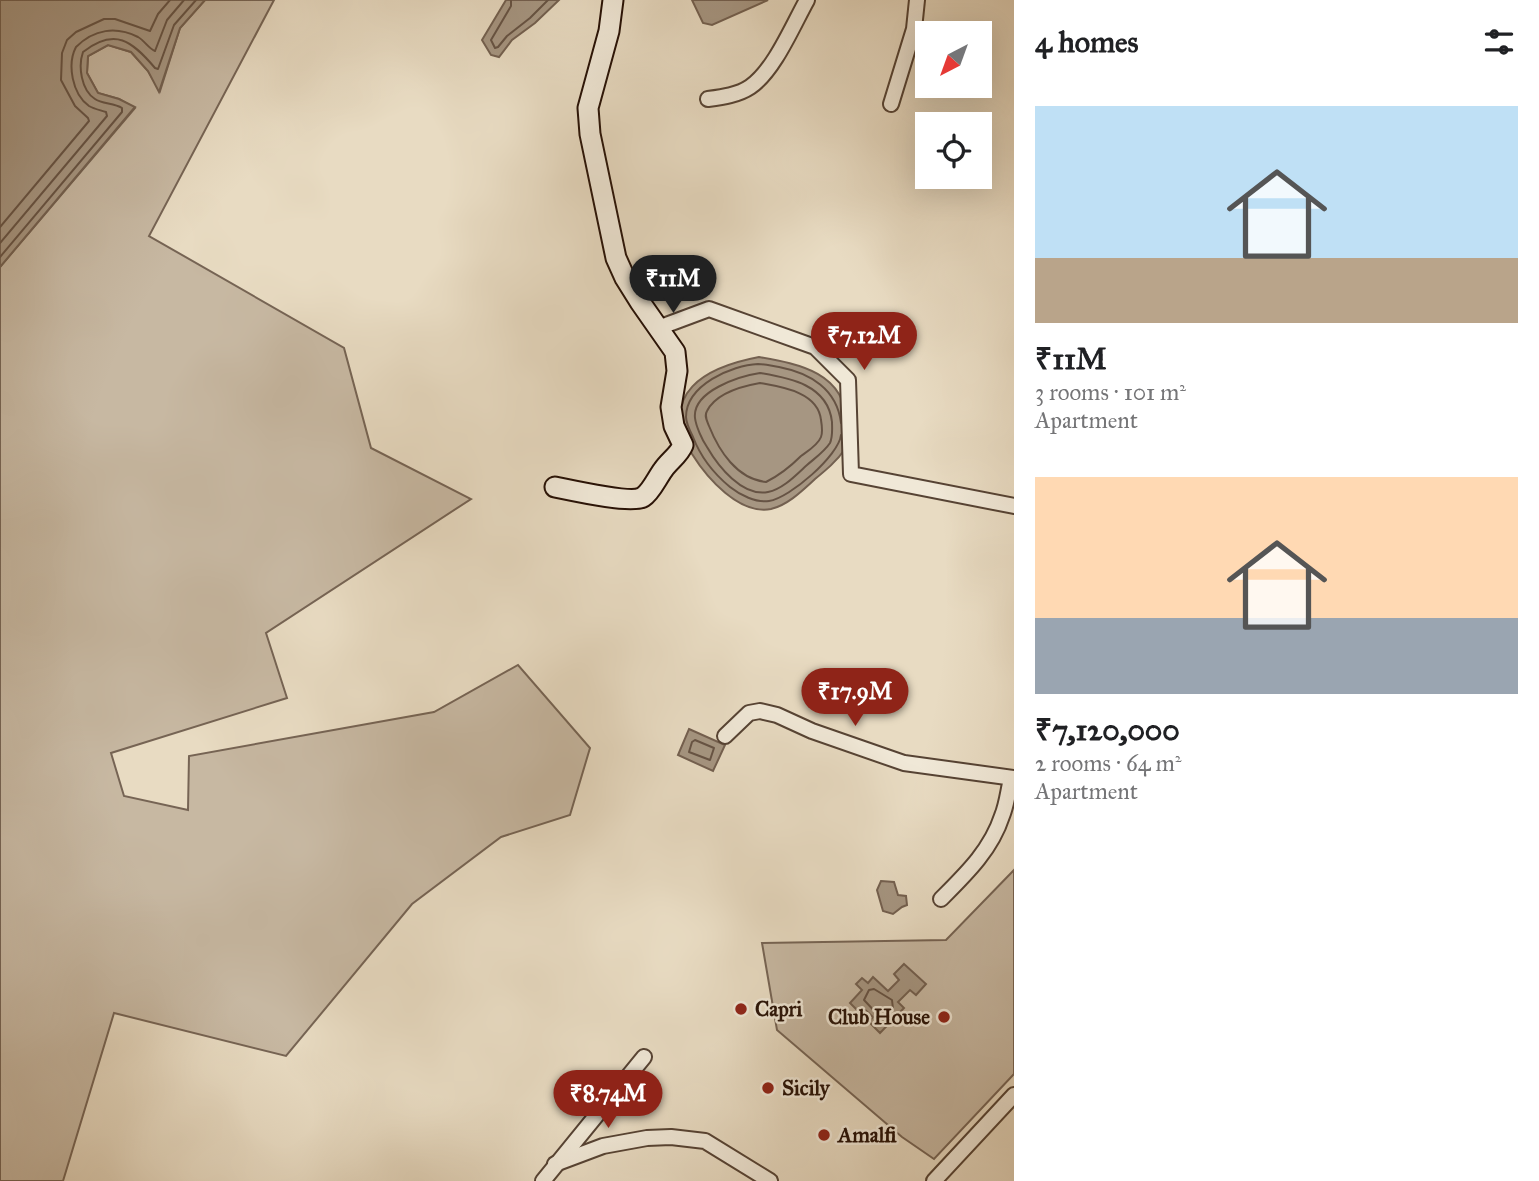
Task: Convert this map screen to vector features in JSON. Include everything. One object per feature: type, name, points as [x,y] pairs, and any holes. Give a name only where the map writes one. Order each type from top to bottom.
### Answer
[{"type":"street","points":[[555,487],[638,499],[646,494],[680,452],[683,444],[674,426],[671,407],[677,362],[674,352],[625,278],[616,258],[590,134],[588,108],[609,31],[613,0]]},
{"type":"street","points":[[708,99],[732,95],[758,81],[807,0]]},
{"type":"street","points":[[891,104],[914,29],[917,0]]},
{"type":"street","points":[[658,328],[709,309],[816,347],[848,380],[851,474],[1014,506]]},
{"type":"street","points":[[725,736],[749,713],[760,711],[904,763],[1013,778],[1002,816],[989,845],[973,867],[942,899]]},
{"type":"street","points":[[542,1181],[644,1057]]},
{"type":"street","points":[[935,1181],[1014,1095]]},
{"type":"street","points":[[555,1164],[603,1146],[647,1138],[671,1138],[705,1141],[770,1181]]},
{"type":"shaded area","points":[[205,0],[274,0],[149,236],[344,348],[371,448],[471,499],[266,633],[287,698],[111,753],[124,796],[188,810],[189,756],[434,712],[518,665],[590,748],[570,815],[501,837],[412,904],[286,1056],[114,1013],[63,1181],[0,1181],[0,267],[135,108],[119,99],[98,93],[87,73],[88,56],[108,45],[131,52],[148,71],[160,91],[180,28]]},
{"type":"shaded area","points":[[1014,870],[1014,1074],[934,1159],[902,1137],[777,1030],[762,943],[946,940]]},
{"type":"water","points":[[0,0],[205,0],[180,28],[159,92],[148,71],[131,52],[108,45],[88,56],[87,73],[98,93],[135,107],[0,267]]},
{"type":"water","points":[[506,0],[559,0],[512,40],[499,57],[491,55],[482,40]]},
{"type":"water","points":[[692,0],[768,0],[712,25],[703,23]]},
{"type":"water","points":[[759,357],[804,368],[829,382],[844,406],[847,423],[847,443],[838,457],[795,497],[771,509],[747,506],[736,501],[715,484],[692,454],[683,433],[680,415],[684,399],[692,386],[705,376],[721,368]]},
{"type":"water","points":[[689,729],[725,745],[713,771],[678,755]]},
{"type":"water","points":[[881,881],[894,882],[898,895],[906,896],[907,905],[893,914],[883,911],[877,890]]},
{"type":"water","points":[[904,964],[926,984],[916,995],[910,990],[898,1002],[904,1008],[880,1033],[869,1022],[873,1017],[863,1008],[859,1012],[850,1003],[862,990],[856,984],[862,978],[868,983],[873,977],[888,991],[899,980],[894,974]]},
{"type":"place","name":"Capri","points":[[741,1009]]},
{"type":"place","name":"Club House","points":[[944,1017]]},
{"type":"place","name":"Sicily","points":[[768,1088]]},
{"type":"place","name":"Amalfi","points":[[824,1135]]}]
